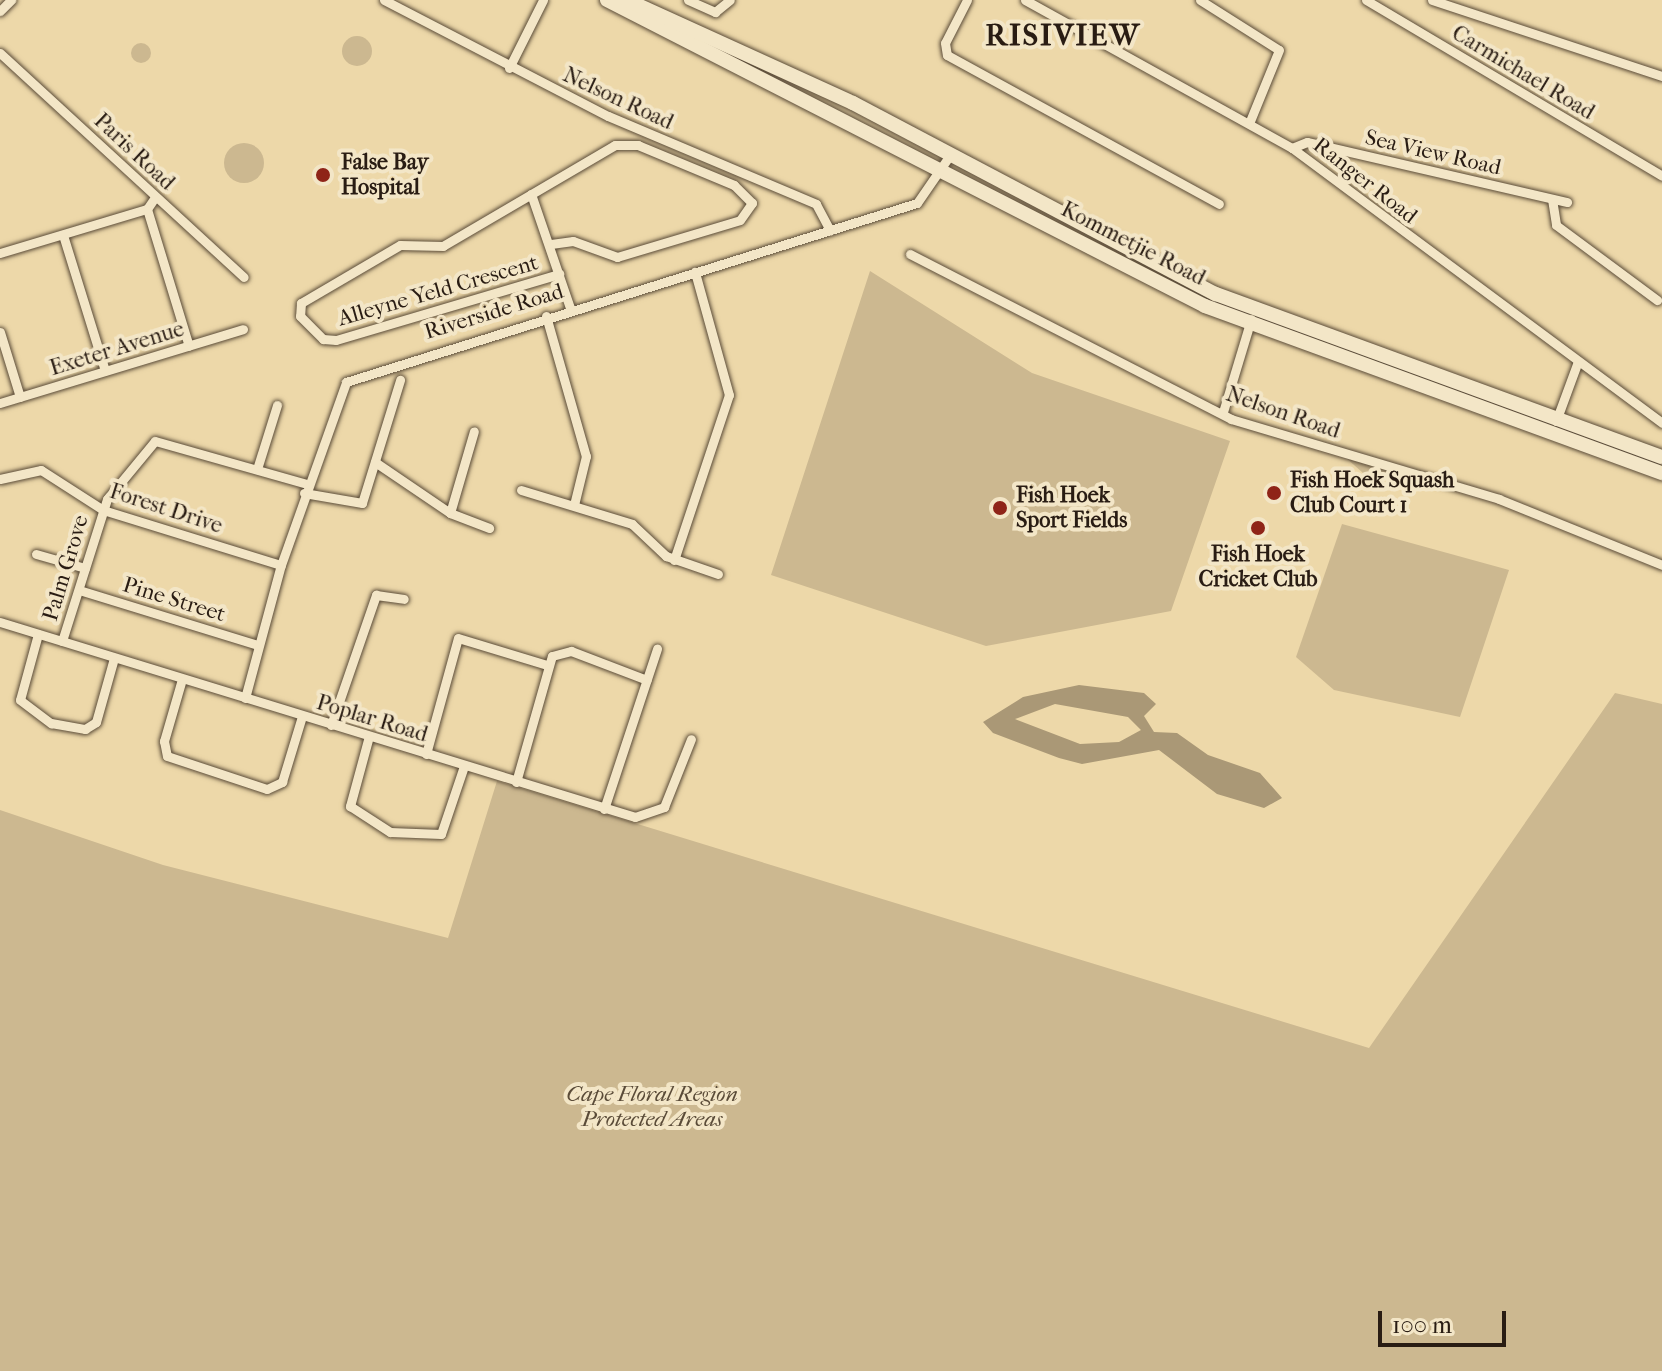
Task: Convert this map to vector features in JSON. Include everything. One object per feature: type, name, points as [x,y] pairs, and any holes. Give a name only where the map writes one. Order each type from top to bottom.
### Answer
[{"type":"main road","name":"Kommetjie Road","points":[[607,0],[942,170],[1251,318],[1554,427],[1662,473]]},
{"type":"main road","name":"Kommetjie Road","points":[[627,0],[950,155],[1251,318]]},
{"type":"main road","name":"Kommetjie Road","points":[[1554,427],[1662,457]]},
{"type":"street","points":[[0,11],[11,0]]},
{"type":"street","name":"Nelson Road","points":[[384,0],[509,68],[816,204],[830,230]]},
{"type":"street","points":[[509,68],[543,0]]},
{"type":"street","points":[[688,0],[715,12],[730,0]]},
{"type":"street","points":[[967,0],[945,43],[947,55],[1219,204]]},
{"type":"street","name":"Ranger Road","points":[[1025,0],[1250,121],[1292,148],[1577,364],[1662,423]]},
{"type":"street","points":[[1200,0],[1279,50],[1250,121]]},
{"type":"street","name":"Carmichael Road","points":[[1366,0],[1662,176]]},
{"type":"street","points":[[1432,0],[1662,76]]},
{"type":"street","name":"Paris Road","points":[[0,53],[244,277]]},
{"type":"street","name":"Sea View Road","points":[[1292,148],[1307,142],[1567,202]]},
{"type":"street","name":"Alleyne Yeld Crescent","points":[[551,244],[573,241],[617,257],[751,210],[743,188],[638,145],[615,145],[443,246],[400,245],[301,303],[300,316],[323,339],[336,340],[559,274]]},
{"type":"street","name":"Riverside Road","points":[[245,698],[281,565],[306,488],[337,396],[353,377],[917,203],[950,155]]},
{"type":"street","points":[[531,194],[551,244],[570,308]]},
{"type":"street","points":[[0,252],[147,209],[155,197]]},
{"type":"street","points":[[1552,199],[1556,225],[1657,300]]},
{"type":"street","points":[[147,209],[189,346]]},
{"type":"street","points":[[63,235],[105,371]]},
{"type":"street","name":"Nelson Road","points":[[910,254],[1154,385],[1223,412],[1525,507],[1662,565]]},
{"type":"street","points":[[674,560],[729,395],[695,272]]},
{"type":"street","points":[[546,316],[586,456],[574,505]]},
{"type":"street","points":[[1223,412],[1251,318]]},
{"type":"street","name":"Exeter Avenue","points":[[0,403],[243,329]]},
{"type":"street","points":[[0,332],[20,397]]},
{"type":"street","points":[[1554,427],[1577,364]]},
{"type":"street","points":[[400,380],[375,462],[450,513],[489,528]]},
{"type":"street","points":[[257,469],[277,405]]},
{"type":"street","points":[[450,513],[474,431]]},
{"type":"street","name":"Palm Grove","points":[[62,641],[103,510],[155,441],[257,469],[358,506],[375,462]]},
{"type":"street","name":"Forest Drive","points":[[0,479],[41,470],[103,510],[281,565]]},
{"type":"street","points":[[521,490],[632,524],[674,560],[718,574]]},
{"type":"street","points":[[36,554],[85,568]]},
{"type":"street","name":"Pine Street","points":[[79,590],[258,645]]},
{"type":"street","points":[[331,725],[376,595],[404,599]]},
{"type":"street","name":"Poplar Road","points":[[0,622],[635,817],[664,807],[691,739]]},
{"type":"street","points":[[38,634],[20,700],[51,723],[85,729],[96,722],[114,658]]},
{"type":"street","points":[[426,754],[458,638],[547,665]]},
{"type":"street","points":[[604,809],[657,649]]},
{"type":"street","points":[[516,782],[547,665],[558,652],[571,651],[647,680]]},
{"type":"street","points":[[182,679],[163,747],[167,756],[267,789],[282,782],[302,716]]},
{"type":"street","points":[[369,736],[350,806],[390,832],[441,834],[464,766]]},
{"type":"green space","points":[[357,36],[363,37],[371,45],[371,57],[363,65],[357,66],[351,65],[343,57],[342,51],[343,45],[351,37]]},
{"type":"green space","points":[[141,43],[148,46],[151,53],[148,60],[141,63],[134,60],[131,53],[134,46]]},
{"type":"green space","points":[[244,143],[258,149],[264,163],[258,177],[244,183],[230,177],[224,163],[230,149]]},
{"type":"green space","name":"Fish Hoek Sport Fields","points":[[870,271],[1032,373],[1230,441],[1171,611],[986,646],[771,575]]},
{"type":"green space","points":[[1345,457],[1396,473],[1396,475],[1372,481]]},
{"type":"green space","points":[[1342,524],[1509,570],[1460,717],[1334,690],[1296,657]]},
{"type":"green space","name":"Cape Floral Region Protected Areas","points":[[1615,693],[1662,704],[1662,1371],[0,1371],[0,810],[163,865],[448,938],[497,781],[1369,1048]]},
{"type":"shaded area","points":[[1079,685],[1144,693],[1156,704],[1144,716],[1154,732],[1177,733],[1208,755],[1260,773],[1282,798],[1264,808],[1217,794],[1159,750],[1082,764],[993,733],[983,722],[1023,697]],"holes":[[[1055,704],[1128,717],[1141,730],[1119,742],[1080,744],[1015,719]]]},
{"type":"place","name":"False Bay Hospital","points":[[323,175]]},
{"type":"place","name":"Fish Hoek Squash Club Court 1","points":[[1274,493]]},
{"type":"place","name":"Fish Hoek Sport Fields","points":[[1000,508]]},
{"type":"place","name":"Fish Hoek Cricket Club","points":[[1258,528]]},
{"type":"district","name":"RISIVIEW","points":[[1063,36]]}]
